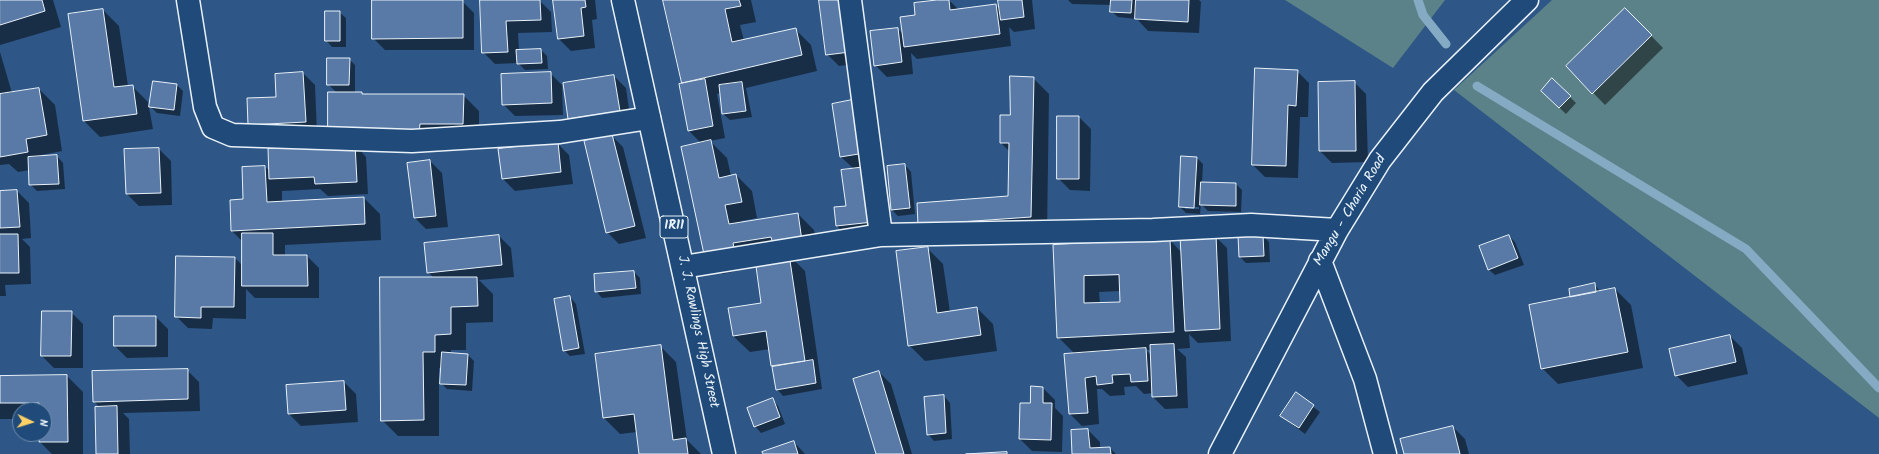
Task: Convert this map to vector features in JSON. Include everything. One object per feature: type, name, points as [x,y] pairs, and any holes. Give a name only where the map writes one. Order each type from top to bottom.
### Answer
[{"type":"street","points":[[188,0],[205,107],[213,127],[232,136],[412,141],[560,132],[650,118]]},
{"type":"street","name":"J. J. Rawlings High Street","points":[[623,0],[724,454]]},
{"type":"street","points":[[850,0],[881,235]]},
{"type":"street","name":"Mangu - Charia Road","points":[[1220,454],[1336,230],[1380,160],[1433,92],[1526,0]]},
{"type":"street","points":[[683,267],[881,235],[1153,230],[1251,225],[1336,230]]},
{"type":"street","points":[[1320,261],[1365,379],[1385,454]]},
{"type":"green space","points":[[1285,0],[1445,0],[1393,68]]},
{"type":"green space","points":[[1552,0],[1879,0],[1879,418],[1454,90]]},
{"type":"building","points":[[0,0],[42,0],[45,11],[0,25]]},
{"type":"building","points":[[372,0],[463,0],[463,38],[372,39]]},
{"type":"building","points":[[480,0],[540,0],[541,20],[506,21],[508,52],[482,53]]},
{"type":"building","points":[[553,0],[585,0],[586,7],[581,8],[584,36],[558,39]]},
{"type":"building","points":[[663,0],[739,0],[741,6],[725,9],[732,42],[796,28],[802,55],[682,83]]},
{"type":"building","points":[[819,0],[843,0],[850,52],[826,55]]},
{"type":"building","points":[[949,0],[950,10],[996,4],[1000,34],[904,47],[900,17],[915,15],[914,3]]},
{"type":"building","points":[[998,0],[1022,0],[1024,17],[1001,20]]},
{"type":"building","points":[[1111,0],[1132,0],[1131,13],[1110,12]]},
{"type":"building","points":[[1136,0],[1189,0],[1188,22],[1135,19]]},
{"type":"building","points":[[1625,8],[1652,35],[1592,94],[1566,66]]},
{"type":"building","points":[[103,9],[114,87],[133,85],[137,114],[83,121],[68,14]]},
{"type":"building","points":[[325,11],[340,11],[340,41],[325,41]]},
{"type":"building","points":[[898,28],[902,62],[874,66],[870,31]]},
{"type":"building","points":[[541,49],[542,63],[517,64],[516,50]]},
{"type":"building","points":[[327,58],[350,58],[349,85],[327,85]]},
{"type":"building","points":[[1255,68],[1298,70],[1296,106],[1288,105],[1286,166],[1252,165]]},
{"type":"building","points":[[303,72],[306,122],[248,125],[247,98],[276,97],[275,74]]},
{"type":"building","points":[[551,72],[552,103],[502,105],[501,74]]},
{"type":"building","points":[[614,75],[620,111],[568,119],[563,83]]},
{"type":"building","points":[[1010,76],[1034,77],[1031,217],[918,225],[917,203],[1008,196],[1009,143],[1000,143],[1000,115],[1010,115]]},
{"type":"building","points":[[1552,78],[1571,96],[1559,108],[1541,91]]},
{"type":"building","points":[[705,79],[713,126],[688,131],[679,84]]},
{"type":"building","points":[[153,81],[177,84],[174,110],[149,107]]},
{"type":"building","points":[[1355,81],[1356,151],[1319,151],[1318,82]]},
{"type":"building","points":[[742,82],[746,111],[722,114],[719,85]]},
{"type":"building","points":[[39,88],[47,135],[26,139],[28,152],[0,157],[0,94]]},
{"type":"building","points":[[328,92],[362,92],[362,94],[464,94],[463,124],[420,124],[419,133],[328,133]]},
{"type":"building","points":[[857,99],[865,153],[840,157],[832,104]]},
{"type":"building","points":[[1057,116],[1079,116],[1079,179],[1057,179]]},
{"type":"building","points":[[612,134],[635,226],[606,233],[584,141]]},
{"type":"building","points":[[711,140],[719,178],[736,174],[742,202],[725,205],[729,224],[798,213],[802,241],[773,245],[771,237],[733,243],[735,252],[705,259],[681,147]]},
{"type":"building","points":[[558,142],[561,172],[502,179],[498,149]]},
{"type":"building","points":[[355,144],[357,182],[315,184],[314,177],[269,179],[268,149]]},
{"type":"building","points":[[159,148],[161,193],[126,194],[124,149]]},
{"type":"building","points":[[57,155],[59,184],[29,185],[28,157]]},
{"type":"building","points":[[1181,156],[1197,157],[1194,208],[1179,207]]},
{"type":"building","points":[[430,160],[436,216],[414,218],[407,163]]},
{"type":"building","points":[[905,164],[910,208],[891,210],[887,166]]},
{"type":"building","points":[[265,166],[267,202],[364,197],[365,224],[231,231],[230,200],[243,199],[242,167]]},
{"type":"building","points":[[866,167],[873,222],[836,226],[834,207],[846,206],[841,170]]},
{"type":"building","points":[[1201,182],[1236,183],[1236,206],[1200,205]]},
{"type":"building","points":[[17,190],[20,227],[0,228],[0,191]]},
{"type":"building","points":[[242,233],[273,233],[273,255],[307,255],[308,286],[242,286]]},
{"type":"building","points":[[0,234],[18,234],[19,273],[0,273]]},
{"type":"building","points":[[499,235],[502,265],[427,273],[424,243]]},
{"type":"building","points":[[1216,235],[1220,329],[1185,331],[1180,236]]},
{"type":"building","points":[[1263,235],[1264,256],[1239,257],[1238,236]]},
{"type":"building","points":[[1509,235],[1518,258],[1488,270],[1479,246]]},
{"type":"building","points":[[1170,239],[1174,332],[1057,338],[1053,245]],"holes":[[[1119,275],[1120,302],[1084,303],[1084,276]]]},
{"type":"building","points":[[928,247],[937,313],[977,307],[981,335],[908,346],[896,251]]},
{"type":"building","points":[[789,254],[805,361],[771,366],[766,331],[733,336],[728,308],[761,303],[755,259]]},
{"type":"building","points":[[176,256],[235,257],[234,307],[201,307],[201,318],[175,317]]},
{"type":"building","points":[[634,271],[636,288],[595,292],[594,274]]},
{"type":"building","points":[[380,277],[477,277],[478,306],[451,307],[451,334],[435,335],[435,352],[423,352],[424,420],[381,421]]},
{"type":"building","points":[[1595,283],[1596,292],[1570,297],[1569,289]]},
{"type":"building","points":[[1615,288],[1628,352],[1541,369],[1529,305]]},
{"type":"building","points":[[570,296],[579,348],[563,351],[554,299]]},
{"type":"building","points":[[42,311],[72,311],[71,356],[41,356]]},
{"type":"building","points":[[114,316],[156,316],[156,346],[114,346]]},
{"type":"building","points":[[1730,335],[1736,362],[1675,376],[1669,349]]},
{"type":"building","points":[[1174,344],[1177,396],[1152,397],[1150,345]]},
{"type":"building","points":[[661,345],[673,440],[686,438],[688,454],[639,454],[634,414],[603,418],[595,354]]},
{"type":"building","points":[[1146,348],[1148,381],[1131,382],[1130,374],[1112,375],[1113,383],[1097,385],[1096,376],[1085,378],[1088,413],[1069,414],[1064,354]]},
{"type":"building","points":[[442,352],[468,354],[466,385],[440,384]]},
{"type":"building","points":[[813,360],[816,383],[776,390],[772,367]]},
{"type":"building","points":[[188,369],[188,399],[93,402],[92,371]]},
{"type":"building","points":[[879,371],[904,454],[876,454],[853,379]]},
{"type":"building","points":[[67,375],[68,442],[52,442],[52,402],[0,403],[0,376]]},
{"type":"building","points":[[344,381],[346,410],[288,414],[286,385]]},
{"type":"building","points":[[1031,386],[1043,387],[1043,403],[1052,403],[1051,440],[1019,439],[1020,403],[1030,403]]},
{"type":"building","points":[[1296,392],[1314,405],[1299,428],[1280,416]]},
{"type":"building","points":[[944,395],[946,433],[927,435],[924,397]]},
{"type":"building","points":[[773,398],[780,417],[754,427],[747,408]]},
{"type":"building","points":[[117,406],[118,454],[96,454],[95,407]]},
{"type":"building","points":[[1453,426],[1460,454],[1404,454],[1400,439]]},
{"type":"building","points":[[1088,429],[1090,448],[1110,447],[1111,454],[1072,454],[1071,430]]},
{"type":"building","points":[[794,441],[798,454],[763,454],[762,452]]},
{"type":"building","points":[[1007,452],[1007,454],[966,454]]},
{"type":"waterway","points":[[1418,0],[1423,15],[1446,44]]},
{"type":"waterway","points":[[1477,86],[1746,249],[1879,388]]}]
